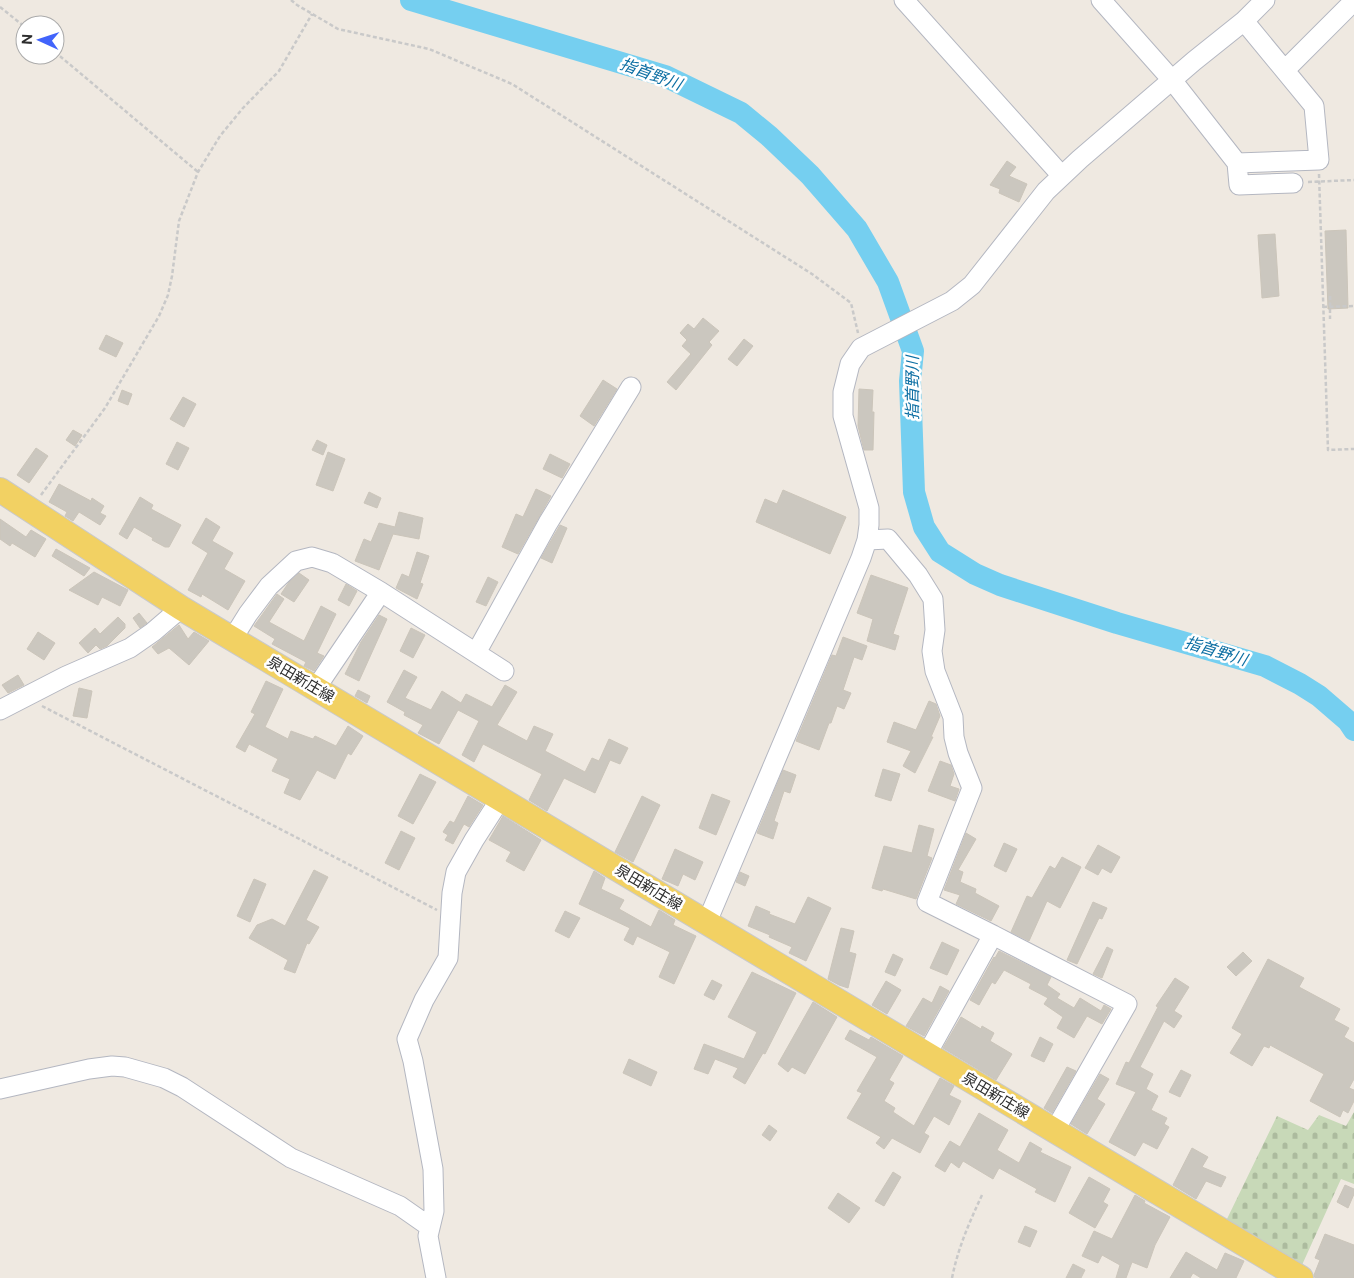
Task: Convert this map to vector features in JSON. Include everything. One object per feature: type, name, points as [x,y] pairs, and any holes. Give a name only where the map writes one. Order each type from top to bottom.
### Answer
[{"type":"main road","name":"泉田新庄線","points":[[0,490],[182,608],[1301,1278]]},
{"type":"street","points":[[904,0],[1062,176]]},
{"type":"street","points":[[1101,0],[1172,80],[1237,163],[1239,185],[1293,183]]},
{"type":"street","points":[[706,922],[867,540],[870,525],[869,508],[843,416],[843,392],[850,364],[861,348],[952,302],[972,285],[1036,204],[1062,176],[1172,80],[1244,21],[1265,0]]},
{"type":"street","points":[[1285,70],[1354,1]]},
{"type":"street","points":[[1237,163],[1319,160],[1314,106],[1244,21]]},
{"type":"street","points":[[476,654],[548,523],[631,387]]},
{"type":"street","points":[[867,540],[888,539],[918,575],[933,599],[935,630],[932,651],[935,671],[953,717],[954,737],[958,753],[972,788],[927,902],[1127,1004],[1055,1130]]},
{"type":"street","points":[[233,638],[269,586],[296,561],[312,557],[332,563],[381,592],[504,672]]},
{"type":"street","points":[[316,688],[381,592]]},
{"type":"street","points":[[0,710],[96,661],[130,648],[182,608]]},
{"type":"street","points":[[436,1278],[428,1236],[434,1211],[432,1169],[414,1061],[408,1039],[424,1000],[448,958],[452,893],[456,872],[501,798]]},
{"type":"street","points":[[928,1054],[994,935]]},
{"type":"street","points":[[0,1089],[89,1069],[112,1066],[125,1066],[164,1078],[182,1087],[291,1158],[400,1206],[430,1227]]},
{"type":"path","points":[[291,0],[338,29],[429,49],[512,84],[812,274],[851,303],[861,348]]},
{"type":"path","points":[[0,7],[15,19]]},
{"type":"path","points":[[30,510],[105,408],[159,316],[168,295],[172,276],[179,221],[198,172],[220,136],[242,108],[279,71],[312,14]]},
{"type":"path","points":[[65,60],[198,172]]},
{"type":"path","points":[[1319,160],[1328,450],[1354,449]]},
{"type":"path","points":[[1293,183],[1354,180]]},
{"type":"path","points":[[1330,296],[1330,319]]},
{"type":"path","points":[[1323,307],[1354,306]]},
{"type":"path","points":[[25,697],[450,917]]},
{"type":"path","points":[[952,1278],[956,1256],[966,1228],[982,1195]]},
{"type":"green space","points":[[1354,1112],[1354,1184],[1341,1179],[1302,1265],[1226,1221],[1277,1116],[1308,1130],[1319,1115],[1346,1126]]},
{"type":"building","points":[[1007,161],[1016,167],[1009,176],[1027,184],[1019,202],[999,193],[1000,189],[990,185]]},
{"type":"building","points":[[1346,230],[1348,308],[1328,309],[1325,231]]},
{"type":"building","points":[[1275,234],[1279,296],[1262,298],[1258,235]]},
{"type":"building","points":[[703,318],[719,331],[709,342],[712,345],[676,390],[667,382],[691,354],[682,346],[687,340],[680,333],[688,324],[694,329]]},
{"type":"building","points":[[106,335],[123,343],[116,357],[99,349]]},
{"type":"building","points":[[744,339],[753,346],[737,366],[728,359]]},
{"type":"building","points":[[603,380],[617,389],[594,426],[580,416]]},
{"type":"building","points":[[859,389],[873,390],[873,450],[864,450],[858,426]]},
{"type":"building","points":[[122,390],[132,394],[128,405],[118,401]]},
{"type":"building","points":[[183,397],[196,404],[184,427],[170,419]]},
{"type":"building","points":[[73,430],[82,435],[75,446],[66,440]]},
{"type":"building","points":[[317,440],[327,445],[323,455],[312,450]]},
{"type":"building","points":[[177,442],[189,448],[178,470],[166,464]]},
{"type":"building","points":[[36,448],[48,456],[29,483],[17,475]]},
{"type":"building","points":[[328,452],[345,459],[333,491],[316,485]]},
{"type":"building","points":[[550,454],[570,464],[562,478],[543,469]]},
{"type":"building","points":[[59,484],[91,501],[92,498],[104,506],[100,513],[106,516],[100,525],[79,512],[73,521],[65,516],[67,512],[49,502]]},
{"type":"building","points":[[536,489],[551,496],[518,554],[502,547],[516,514],[523,517]]},
{"type":"building","points":[[783,490],[846,517],[830,554],[756,522],[765,499],[777,504]]},
{"type":"building","points":[[369,492],[381,498],[377,508],[364,503]]},
{"type":"building","points":[[140,497],[153,505],[151,509],[181,525],[169,547],[165,547],[152,540],[153,538],[134,527],[127,539],[119,534]]},
{"type":"building","points":[[399,512],[423,518],[419,539],[393,534],[379,570],[355,561],[364,539],[371,542],[379,523],[395,527]]},
{"type":"building","points":[[206,518],[220,527],[212,541],[233,553],[224,569],[245,581],[228,610],[202,594],[201,597],[188,590],[208,553],[192,543]]},
{"type":"building","points":[[0,519],[26,537],[31,530],[46,539],[35,557],[12,543],[10,546],[0,539]]},
{"type":"building","points":[[560,525],[567,528],[552,563],[541,558]]},
{"type":"building","points":[[56,549],[90,568],[84,576],[52,556]]},
{"type":"building","points":[[417,552],[429,556],[420,583],[423,584],[417,599],[396,588],[402,574],[409,577]]},
{"type":"building","points":[[94,572],[128,590],[120,606],[102,597],[98,605],[69,590]]},
{"type":"building","points":[[299,573],[309,580],[294,602],[281,594],[289,582]]},
{"type":"building","points":[[871,575],[908,588],[893,634],[899,636],[895,650],[867,641],[873,619],[857,613]]},
{"type":"building","points":[[488,577],[498,582],[486,606],[476,602]]},
{"type":"building","points":[[346,584],[357,591],[349,606],[338,600]]},
{"type":"building","points":[[277,594],[284,599],[269,622],[304,641],[321,606],[336,614],[317,653],[324,656],[314,671],[304,666],[306,662],[272,644],[275,639],[254,626]]},
{"type":"building","points":[[139,613],[147,623],[140,628],[133,618]]},
{"type":"building","points":[[379,615],[387,619],[359,681],[345,674],[361,642]]},
{"type":"building","points":[[118,617],[125,624],[125,628],[107,646],[100,649],[96,645],[88,653],[79,643],[95,628],[100,634]]},
{"type":"building","points":[[179,625],[188,639],[194,632],[209,641],[189,665],[169,648],[158,654],[152,647]]},
{"type":"building","points":[[411,628],[425,635],[413,658],[400,651]]},
{"type":"building","points":[[38,632],[55,643],[44,660],[27,649]]},
{"type":"building","points":[[843,637],[867,646],[862,660],[854,657],[843,690],[851,693],[844,709],[837,706],[819,750],[796,741],[832,655],[836,656]]},
{"type":"building","points":[[404,670],[417,677],[405,698],[431,710],[442,691],[461,703],[466,694],[492,707],[505,685],[517,692],[497,725],[527,741],[534,726],[553,734],[545,751],[585,772],[592,758],[599,761],[609,739],[628,748],[620,764],[610,760],[595,793],[564,778],[547,811],[529,800],[542,774],[483,744],[474,762],[462,755],[479,721],[458,710],[439,744],[418,733],[423,725],[404,715],[405,712],[387,702]]},
{"type":"building","points":[[18,675],[24,685],[8,693],[2,685]]},
{"type":"building","points":[[266,681],[283,689],[265,727],[288,739],[291,731],[313,739],[315,736],[336,746],[348,726],[363,736],[351,755],[348,753],[335,779],[317,770],[300,800],[284,793],[290,779],[272,771],[278,759],[249,744],[245,752],[236,747],[255,714],[251,712]]},
{"type":"building","points":[[79,688],[92,691],[87,718],[73,716]]},
{"type":"building","points":[[358,690],[370,696],[367,703],[355,696]]},
{"type":"building","points":[[929,701],[936,704],[940,716],[931,737],[933,737],[915,773],[903,766],[911,751],[887,742],[894,722],[916,730]]},
{"type":"building","points":[[940,761],[951,765],[954,774],[950,786],[959,789],[955,801],[928,791]]},
{"type":"building","points":[[883,769],[900,774],[891,801],[875,796]]},
{"type":"building","points":[[783,770],[796,775],[790,793],[784,791],[774,821],[778,823],[773,839],[757,833]]},
{"type":"building","points":[[420,774],[436,782],[413,824],[398,816]]},
{"type":"building","points":[[712,794],[730,801],[716,835],[699,828]]},
{"type":"building","points":[[468,796],[483,805],[469,827],[464,824],[453,844],[445,840],[448,835],[443,832],[450,821],[454,823]]},
{"type":"building","points":[[642,796],[660,805],[633,862],[615,852]]},
{"type":"building","points":[[503,816],[541,840],[524,871],[506,861],[511,852],[489,840]]},
{"type":"building","points":[[919,825],[934,829],[927,856],[932,858],[916,899],[883,889],[882,891],[872,888],[884,846],[912,853]]},
{"type":"building","points":[[401,831],[415,838],[399,870],[385,863]]},
{"type":"building","points":[[966,833],[976,839],[958,870],[963,872],[960,882],[976,889],[975,893],[999,906],[991,921],[956,904],[960,895],[944,890]]},
{"type":"building","points":[[1004,843],[1017,849],[1006,872],[994,866]]},
{"type":"building","points":[[1098,845],[1120,857],[1111,873],[1102,868],[1098,875],[1085,868]]},
{"type":"building","points":[[675,849],[703,862],[695,880],[683,874],[678,886],[662,879]]},
{"type":"building","points":[[1062,857],[1081,867],[1060,908],[1047,901],[1029,941],[1011,932],[1027,896],[1032,898],[1050,866],[1055,869]]},
{"type":"building","points":[[314,870],[328,877],[306,920],[319,927],[309,944],[307,943],[295,973],[284,969],[288,960],[249,938],[257,925],[272,919],[285,926]]},
{"type":"building","points":[[594,871],[605,878],[601,889],[624,900],[619,909],[651,927],[659,910],[675,920],[673,925],[696,936],[674,984],[659,977],[670,952],[637,936],[633,945],[624,940],[630,928],[579,904]]},
{"type":"building","points":[[740,872],[749,876],[745,886],[736,882]]},
{"type":"building","points":[[254,879],[266,884],[250,922],[237,916]]},
{"type":"building","points":[[808,897],[831,908],[806,961],[789,953],[792,947],[748,926],[756,906],[770,912],[769,914],[795,924]]},
{"type":"building","points":[[1093,902],[1107,908],[1102,919],[1099,918],[1077,964],[1067,960]]},
{"type":"building","points":[[565,911],[580,918],[569,938],[555,931]]},
{"type":"building","points":[[841,928],[854,931],[849,952],[856,954],[848,988],[828,979]]},
{"type":"building","points":[[942,942],[959,950],[947,975],[930,968]]},
{"type":"building","points":[[1107,947],[1113,950],[1102,978],[1093,974]]},
{"type":"building","points":[[999,951],[1051,977],[1047,985],[1060,994],[1057,998],[1074,1008],[1080,998],[1101,1011],[1104,1005],[1111,1009],[1102,1024],[1087,1016],[1074,1038],[1057,1028],[1063,1017],[1044,1004],[1048,998],[1029,988],[1031,984],[1004,970],[995,984],[992,982],[979,1005],[970,1000]]},
{"type":"building","points":[[1243,952],[1252,961],[1236,976],[1227,967]]},
{"type":"building","points":[[893,954],[903,959],[895,976],[885,972]]},
{"type":"building","points":[[1268,959],[1304,978],[1299,987],[1340,1009],[1334,1020],[1349,1028],[1344,1037],[1354,1043],[1354,1079],[1349,1088],[1354,1090],[1354,1101],[1348,1113],[1343,1110],[1340,1117],[1310,1101],[1324,1074],[1270,1045],[1269,1048],[1264,1046],[1252,1066],[1230,1053],[1242,1034],[1232,1028]]},
{"type":"building","points":[[752,972],[796,993],[765,1054],[763,1053],[745,1084],[733,1077],[738,1068],[715,1059],[708,1074],[694,1069],[704,1044],[744,1059],[757,1032],[728,1017]]},
{"type":"building","points":[[1175,978],[1189,987],[1174,1011],[1182,1016],[1174,1028],[1164,1021],[1140,1067],[1153,1074],[1146,1089],[1158,1096],[1151,1110],[1167,1118],[1164,1124],[1169,1127],[1157,1149],[1143,1142],[1135,1156],[1109,1142],[1136,1092],[1116,1084],[1126,1062],[1129,1063],[1158,1007],[1156,1006]]},
{"type":"building","points":[[712,980],[722,985],[714,1000],[704,995]]},
{"type":"building","points":[[886,981],[901,990],[887,1014],[872,1005]]},
{"type":"building","points":[[940,986],[949,991],[924,1036],[906,1026],[923,998],[932,1003]]},
{"type":"building","points":[[813,1002],[837,1017],[805,1074],[792,1067],[788,1072],[778,1064]]},
{"type":"building","points":[[961,1017],[981,1029],[982,1026],[994,1033],[990,1041],[1012,1054],[996,1080],[943,1048]]},
{"type":"building","points":[[850,1030],[869,1040],[871,1037],[903,1056],[889,1080],[894,1083],[884,1101],[895,1108],[893,1112],[914,1126],[940,1078],[954,1086],[949,1095],[961,1101],[949,1125],[934,1116],[924,1133],[929,1136],[920,1153],[892,1138],[884,1149],[876,1143],[881,1137],[847,1118],[862,1093],[857,1091],[877,1057],[845,1039]]},
{"type":"building","points":[[1040,1037],[1053,1044],[1044,1062],[1031,1056]]},
{"type":"building","points":[[629,1059],[657,1072],[651,1086],[623,1073]]},
{"type":"building","points":[[1067,1067],[1076,1071],[1052,1113],[1044,1108]]},
{"type":"building","points":[[1181,1070],[1191,1075],[1180,1097],[1169,1092]]},
{"type":"building","points":[[1100,1074],[1109,1079],[1097,1099],[1105,1104],[1087,1134],[1071,1124]]},
{"type":"building","points":[[979,1113],[1008,1130],[997,1150],[1019,1163],[1030,1142],[1042,1149],[1040,1152],[1071,1167],[1055,1202],[1035,1192],[1037,1189],[999,1168],[993,1179],[963,1161],[959,1168],[951,1162],[945,1172],[935,1166],[950,1141],[960,1147]]},
{"type":"building","points":[[769,1125],[777,1131],[770,1141],[762,1135]]},
{"type":"building","points":[[1192,1148],[1208,1157],[1202,1167],[1226,1177],[1221,1187],[1206,1181],[1196,1199],[1173,1185]]},
{"type":"building","points":[[893,1172],[901,1177],[884,1206],[875,1201]]},
{"type":"building","points":[[1089,1177],[1110,1189],[1103,1202],[1108,1205],[1095,1228],[1069,1213]]},
{"type":"building","points":[[1345,1185],[1354,1189],[1354,1194],[1348,1208],[1337,1202]]},
{"type":"building","points":[[838,1193],[860,1208],[849,1223],[828,1208]]},
{"type":"building","points":[[1135,1195],[1145,1201],[1144,1203],[1170,1217],[1155,1245],[1147,1268],[1132,1262],[1126,1278],[1116,1278],[1120,1265],[1102,1255],[1098,1263],[1082,1256],[1094,1231],[1112,1239]]},
{"type":"building","points":[[1025,1226],[1037,1231],[1030,1247],[1018,1242]]},
{"type":"building","points":[[1325,1234],[1354,1245],[1354,1278],[1315,1278],[1314,1275],[1320,1260],[1315,1258]]},
{"type":"building","points":[[1186,1252],[1217,1270],[1225,1253],[1244,1261],[1236,1278],[1201,1278],[1193,1273],[1190,1278],[1170,1278]]},
{"type":"building","points":[[1073,1264],[1085,1270],[1081,1278],[1066,1278]]},
{"type":"waterway","name":"指首野川","points":[[411,0],[665,76],[741,113],[769,136],[810,175],[857,229],[888,282],[913,351],[910,381],[914,492],[924,527],[940,552],[975,574],[1000,585],[1117,623],[1265,666],[1319,696],[1348,721],[1354,730]]}]
